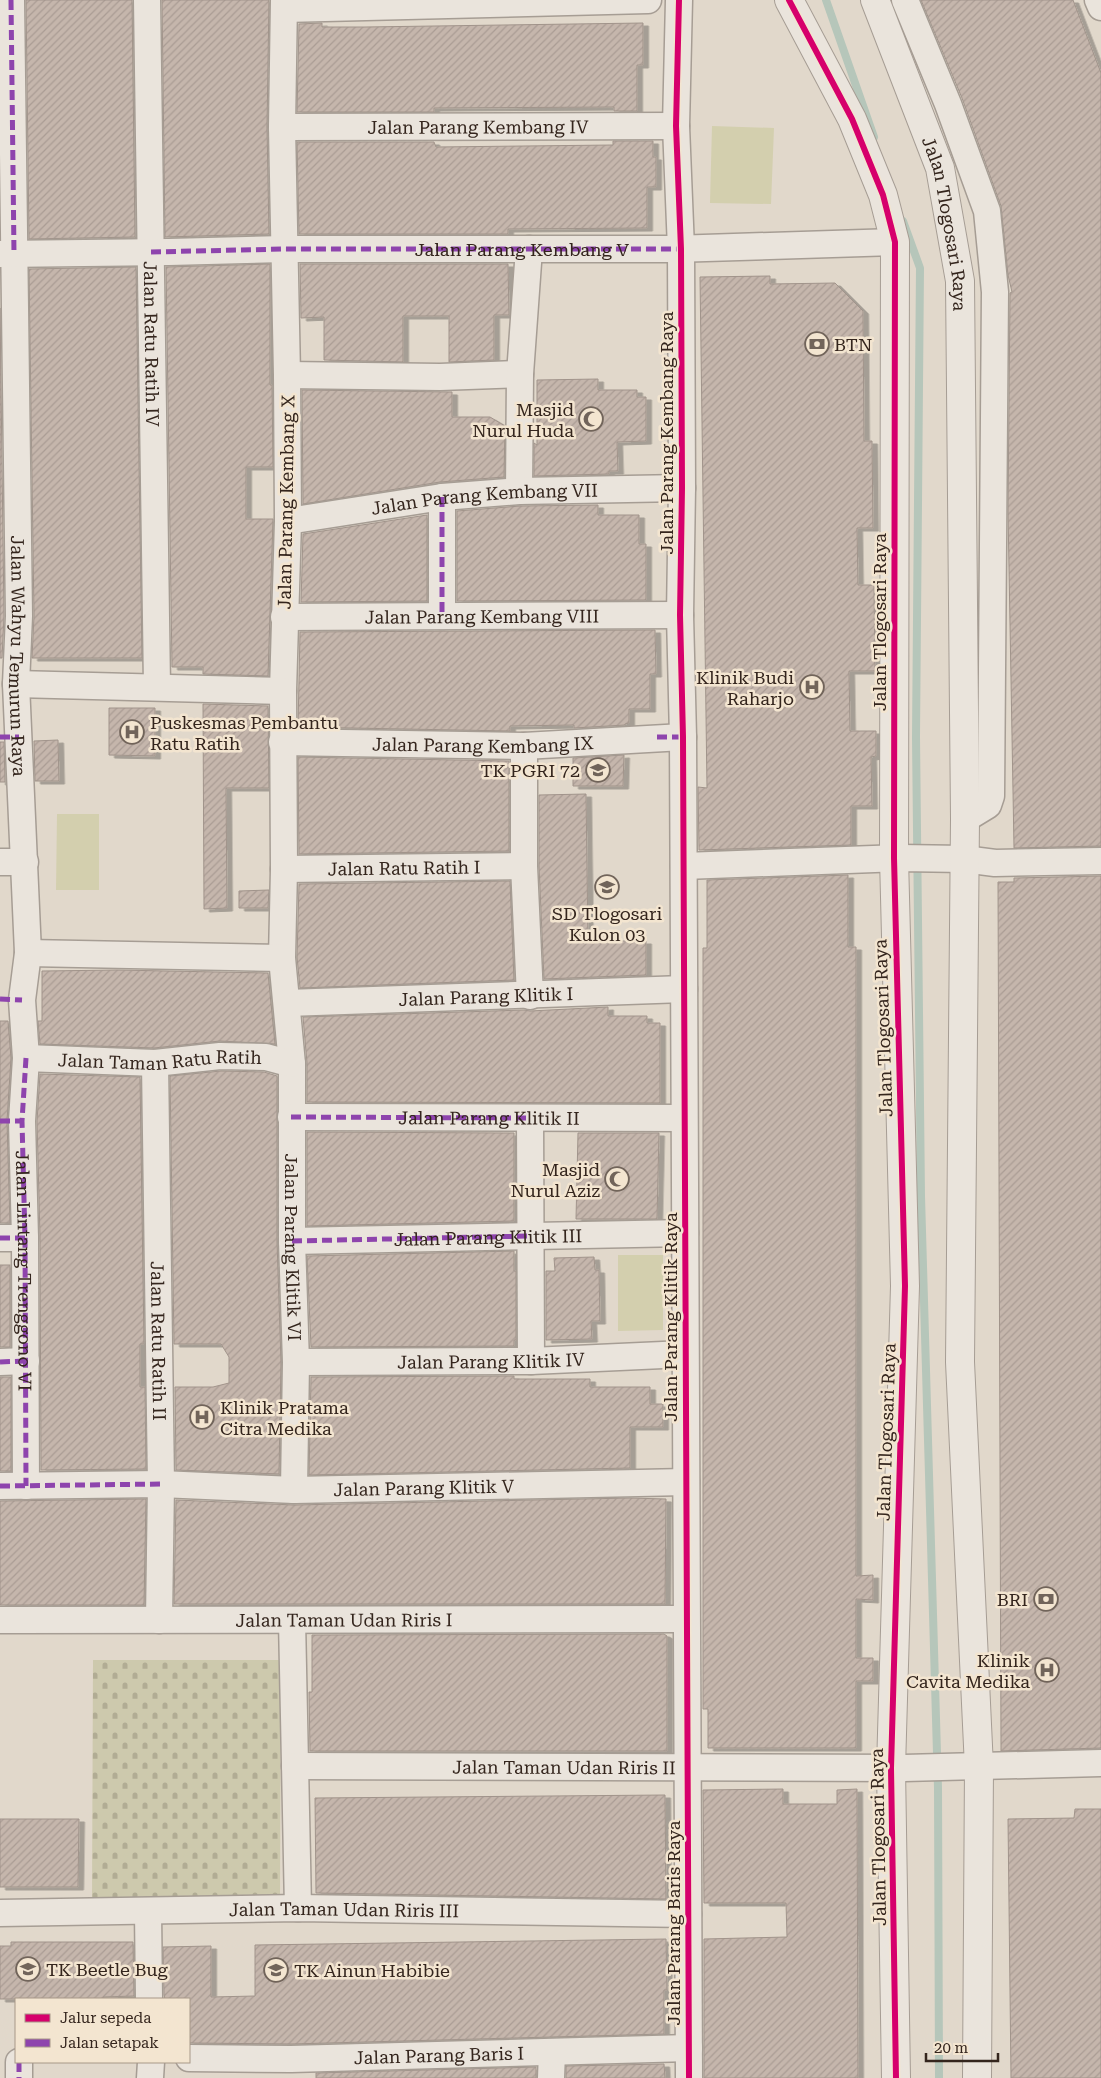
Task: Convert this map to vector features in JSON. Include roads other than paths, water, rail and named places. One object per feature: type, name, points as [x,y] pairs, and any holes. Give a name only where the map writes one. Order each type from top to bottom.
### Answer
[{"type":"street","name":"Jalan Wahyu Temurun Raya","points":[[11,0],[7,254],[10,616],[16,684],[10,737],[12,862],[28,953],[11,1000],[26,1058]]},
{"type":"street","name":"Jalan Ratu Ratih IV","points":[[147,0],[158,686]]},
{"type":"street","points":[[284,5],[648,0]]},
{"type":"street","name":"Jalan Parang Kembang Raya","points":[[679,0],[676,126],[681,249],[682,488],[680,615],[684,866]]},
{"type":"street","name":"Jalan Tlogosari Raya","points":[[788,0],[852,119],[883,195],[895,242],[898,858],[905,1286],[898,1768],[896,2078]]},
{"type":"street","name":"Jalan Tlogosari Raya","points":[[875,0],[940,168],[960,281],[965,819],[961,858],[960,1362],[979,1767],[977,2078]]},
{"type":"street","points":[[905,0],[948,104],[987,211],[992,261],[995,302],[991,796],[988,806],[965,819]]},
{"type":"street","points":[[1098,0],[1101,7]]},
{"type":"street","name":"Jalan Parang Kembang X","points":[[284,5],[282,127],[288,521],[282,742],[284,869],[282,958],[287,1003]]},
{"type":"street","name":"Jalan Parang Kembang IV","points":[[282,127],[676,126]]},
{"type":"street","name":"Jalan Parang Kembang V","points":[[7,254],[285,249],[681,249],[895,242]]},
{"type":"street","points":[[519,491],[520,374],[528,248]]},
{"type":"street","points":[[287,375],[440,378],[520,374]]},
{"type":"street","name":"Jalan Parang Kembang VII","points":[[288,521],[442,497],[519,491],[682,488]]},
{"type":"street","points":[[442,497],[442,616]]},
{"type":"street","name":"Jalan Parang Kembang VIII","points":[[284,617],[680,615]]},
{"type":"street","points":[[16,684],[158,686],[283,691]]},
{"type":"street","name":"Jalan Parang Kembang IX","points":[[282,742],[524,746],[683,737]]},
{"type":"street","points":[[524,746],[524,866],[530,996]]},
{"type":"street","points":[[684,866],[898,858],[961,858],[994,863],[1101,861]]},
{"type":"street","name":"Jalan Ratu Ratih I","points":[[284,869],[524,866]]},
{"type":"street","name":"Jalan Parang Klitik Raya","points":[[684,866],[687,1767]]},
{"type":"street","points":[[28,953],[282,958]]},
{"type":"street","name":"Jalan Parang Klitik I","points":[[287,1003],[684,990]]},
{"type":"street","name":"Jalan Parang Klitik VI","points":[[287,1003],[292,1064],[292,1240],[296,1362],[294,1490]]},
{"type":"street","name":"Jalan Taman Ratu Ratih","points":[[26,1058],[155,1062],[220,1056],[266,1057],[292,1064]]},
{"type":"street","name":"Jalan Lintang Trenggono VI","points":[[26,1058],[11,1121],[12,1238],[26,1362],[26,1486]]},
{"type":"street","name":"Jalan Ratu Ratih II","points":[[155,1062],[161,1484],[159,1620]]},
{"type":"street","name":"Jalan Parang Klitik II","points":[[291,1117],[684,1118]]},
{"type":"street","points":[[530,1118],[532,1236],[531,1361]]},
{"type":"street","name":"Jalan Parang Klitik III","points":[[292,1240],[685,1233]]},
{"type":"street","name":"Jalan Parang Klitik IV","points":[[296,1362],[531,1361],[685,1354]]},
{"type":"street","points":[[0,1362],[26,1362]]},
{"type":"street","name":"Jalan Parang Klitik V","points":[[0,1486],[161,1484],[294,1490],[686,1482]]},
{"type":"street","name":"Jalan Taman Udan Riris I","points":[[0,1620],[686,1619]]},
{"type":"street","points":[[292,1620],[298,1908]]},
{"type":"street","name":"Jalan Taman Udan Riris II","points":[[295,1766],[951,1768],[1101,1763]]},
{"type":"street","name":"Jalan Parang Baris Raya","points":[[687,1767],[689,2078]]},
{"type":"street","name":"Jalan Taman Udan Riris III","points":[[0,1913],[298,1908],[688,1914]]},
{"type":"street","points":[[148,1911],[149,1998]]},
{"type":"street","name":"Jalan Parang Baris I","points":[[190,2058],[291,2068],[430,2067],[552,2052],[689,2048]]},
{"type":"street","points":[[551,2078],[552,2052]]},
{"type":"street","points":[[0,2055],[15,2055]]},
{"type":"street","points":[[19,2063],[19,2078]]},
{"type":"street","points":[[150,2063],[150,2078]]},
{"type":"waterway","points":[[826,0],[874,137]]},
{"type":"waterway","points":[[903,221],[920,268],[916,737],[921,1196],[938,1788],[939,2078]]},
{"type":"place","name":"BTN","points":[[817,344]]},
{"type":"place","name":"Masjid Nurul Huda","points":[[591,419]]},
{"type":"place","name":"Klinik Budi Raharjo","points":[[812,687]]},
{"type":"place","name":"Puskesmas Pembantu Ratu Ratih","points":[[132,732]]},
{"type":"place","name":"TK PGRI 72","points":[[598,770]]},
{"type":"place","name":"SD Tlogosari Kulon 03","points":[[607,887]]},
{"type":"place","name":"Masjid Nurul Aziz","points":[[617,1179]]},
{"type":"place","name":"Klinik Pratama Citra Medika","points":[[202,1417]]},
{"type":"place","name":"BRI","points":[[1046,1599]]},
{"type":"place","name":"Klinik Cavita Medika","points":[[1047,1670]]},
{"type":"place","name":"TK Beetle Bug","points":[[28,1969]]},
{"type":"place","name":"TK Ainun Habibie","points":[[276,1970]]}]
